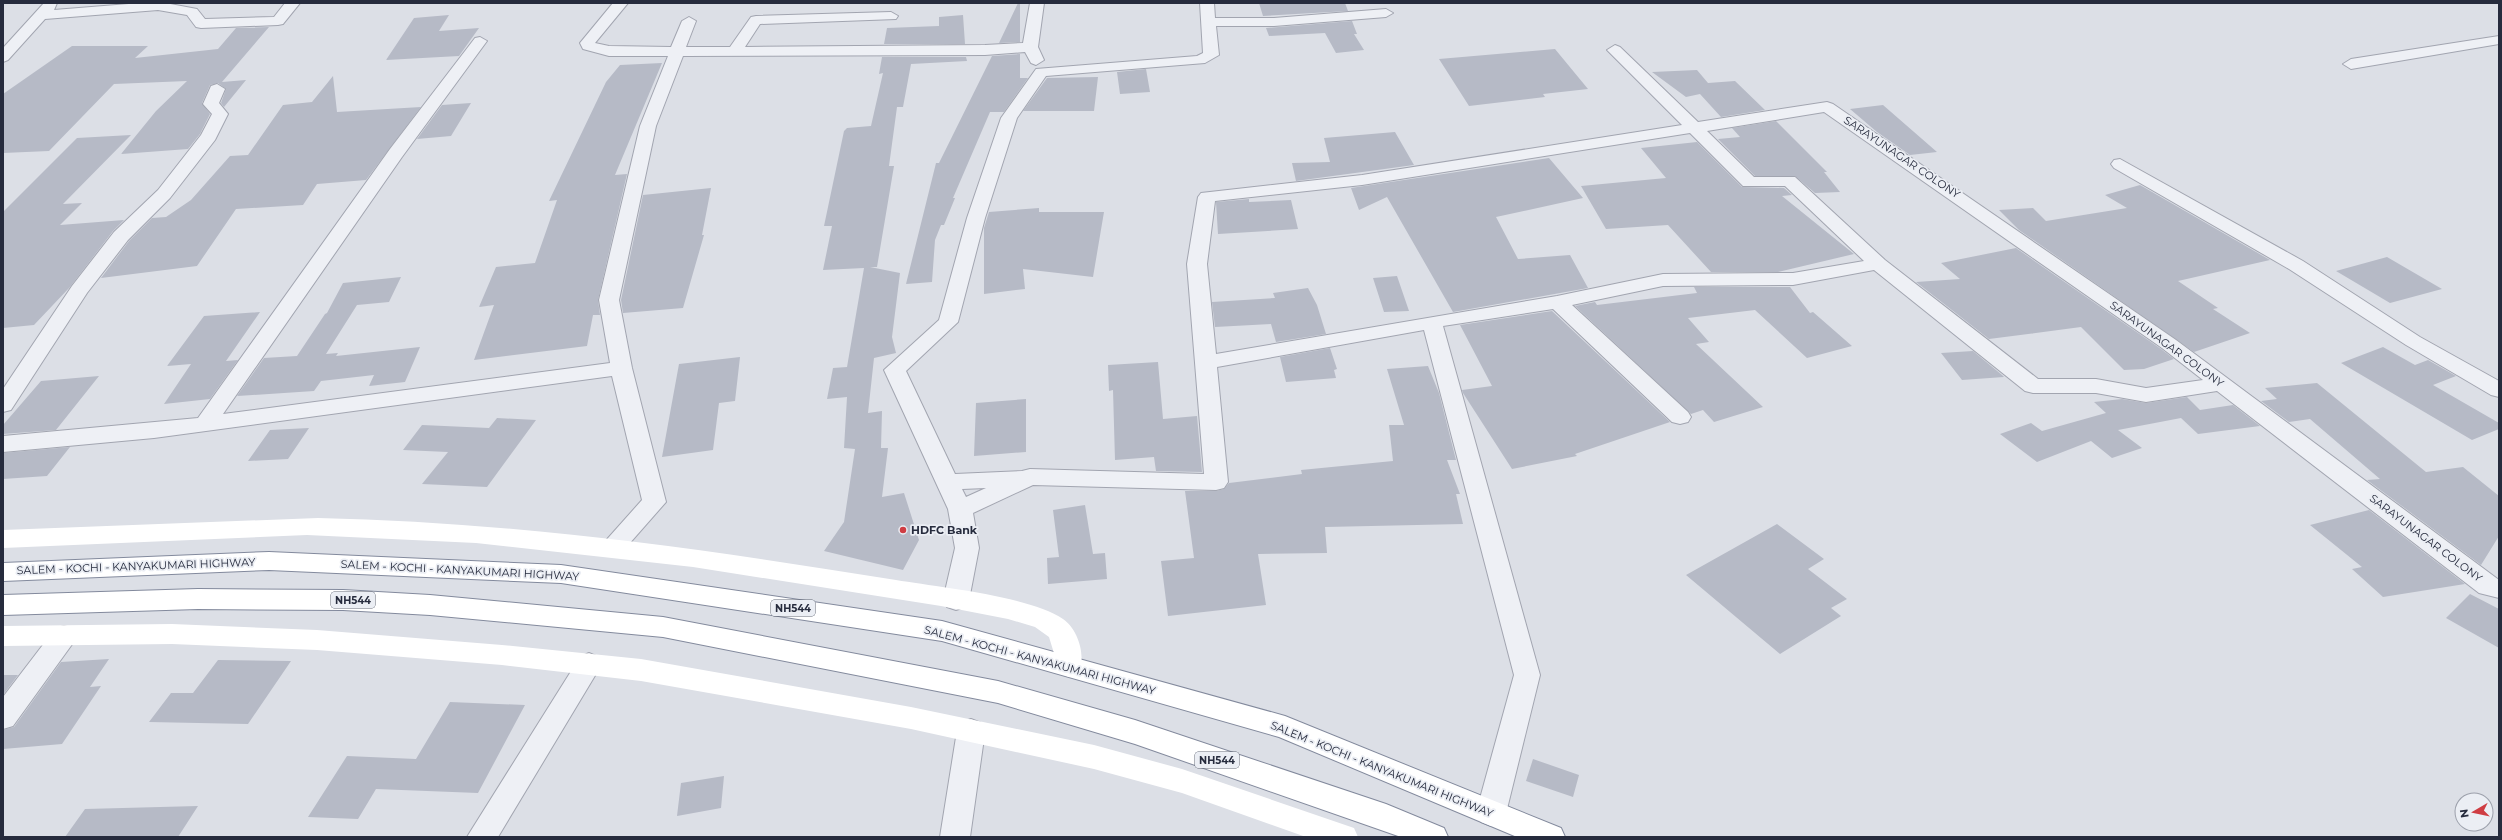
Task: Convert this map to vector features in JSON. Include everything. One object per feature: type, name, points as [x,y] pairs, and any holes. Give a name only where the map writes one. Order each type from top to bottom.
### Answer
[{"type":"main road","points":[[3,540],[132,532],[329,527],[496,535],[613,546],[726,561],[956,600],[1021,614],[1053,624],[1067,643],[1069,666]]},
{"type":"main road","name":"SALEM - KOCHI - KANYAKUMARI HIGHWAY","points":[[3,572],[269,561],[560,574],[942,632],[1285,727],[1550,837]]},
{"type":"main road","name":"NH544","points":[[3,605],[198,599],[343,600],[430,605],[655,627],[998,692],[1135,732],[1386,817],[1433,837]]},
{"type":"main road","points":[[3,636],[172,634],[317,640],[641,670],[911,718],[1094,757],[1175,779],[1270,810],[1343,837]]},
{"type":"street","points":[[3,57],[51,3]]},
{"type":"street","points":[[41,15],[158,6],[192,12],[201,24],[278,21],[293,3]]},
{"type":"street","points":[[621,3],[587,43],[588,46],[609,51],[678,50],[734,52],[985,50],[1030,47]]},
{"type":"street","points":[[802,18],[808,3]]},
{"type":"street","points":[[1037,3],[1030,47],[1041,72]]},
{"type":"street","points":[[1041,72],[1200,60],[1210,54],[1208,13],[1274,22],[1386,12]]},
{"type":"street","points":[[734,52],[756,20],[891,16]]},
{"type":"street","points":[[613,546],[654,502],[621,368],[609,300],[648,126],[689,21]]},
{"type":"street","points":[[2351,64],[2499,40]]},
{"type":"street","points":[[205,424],[396,153],[480,41]]},
{"type":"street","points":[[1615,50],[1696,128],[1749,182],[1789,181],[1878,264],[2033,386],[2096,386],[2146,395],[2221,384]]},
{"type":"street","points":[[956,600],[967,548],[960,509],[895,370],[948,322],[976,218],[1009,118],[1041,72]]},
{"type":"street","points":[[3,405],[79,290],[121,236],[164,194],[209,136],[220,114],[211,104],[217,89]]},
{"type":"street","name":"SARAYUNAGAR COLONY","points":[[1696,128],[1827,107],[2054,263],[2221,384],[2488,586],[2499,590]]},
{"type":"street","points":[[948,482],[1030,477],[1216,482],[1197,264],[1206,197],[1354,181],[1696,128]]},
{"type":"street","points":[[2120,164],[2296,265],[2413,341],[2499,390]]},
{"type":"street","points":[[1206,362],[1432,322],[1557,302],[1663,280],[1793,279],[1878,264]]},
{"type":"street","points":[[1557,302],[1680,417]]},
{"type":"street","points":[[1432,322],[1527,675],[1491,813]]},
{"type":"street","points":[[3,444],[154,431],[621,368]]},
{"type":"street","points":[[960,509],[1030,477]]},
{"type":"street","points":[[3,718],[64,636]]},
{"type":"street","points":[[482,837],[589,664]]},
{"type":"street","points":[[955,837],[971,731]]},
{"type":"building","points":[[1018,3],[1020,3],[1020,42],[999,43]]},
{"type":"building","points":[[1259,3],[1345,3],[1348,11],[1263,16]]},
{"type":"building","points":[[449,15],[439,31],[479,28],[459,56],[386,60],[414,18]]},
{"type":"building","points":[[963,15],[965,44],[884,44],[887,28],[939,26],[939,17]]},
{"type":"building","points":[[1352,21],[1357,34],[1354,34],[1364,50],[1336,53],[1325,33],[1269,36],[1266,28]]},
{"type":"building","points":[[269,27],[222,82],[246,80],[224,107],[221,103],[226,89],[218,83],[210,85],[202,103],[210,114],[200,134],[188,149],[121,154],[156,111],[187,81],[114,84],[49,151],[3,153],[3,94],[72,46],[148,46],[135,58],[218,49],[236,28]]},
{"type":"building","points":[[1555,49],[1588,89],[1543,94],[1545,97],[1469,106],[1439,59]]},
{"type":"building","points":[[1020,54],[1020,78],[1028,78],[1004,112],[990,112],[953,198],[955,198],[944,225],[941,225],[935,240],[932,282],[906,284],[936,163],[939,163],[992,56]]},
{"type":"building","points":[[882,57],[966,57],[967,61],[911,64],[903,107],[897,107],[889,166],[894,166],[877,267],[870,267],[900,273],[892,337],[896,353],[874,358],[868,413],[882,411],[881,448],[888,448],[882,497],[904,493],[919,540],[903,570],[824,551],[844,522],[855,449],[844,448],[847,397],[827,399],[833,368],[847,367],[864,268],[823,270],[832,226],[824,226],[844,131],[847,128],[871,126],[883,73],[879,74]]},
{"type":"building","points":[[662,63],[615,175],[627,174],[598,300],[600,315],[593,315],[587,346],[474,360],[494,305],[479,307],[496,267],[535,263],[557,200],[549,201],[606,82],[620,65]]},
{"type":"building","points":[[1146,69],[1150,92],[1120,94],[1117,72]]},
{"type":"building","points":[[1697,70],[1708,83],[1735,81],[1765,110],[1721,117],[1700,94],[1686,97],[1652,72]]},
{"type":"building","points":[[333,76],[337,112],[421,107],[366,180],[317,184],[303,205],[236,209],[197,266],[101,278],[129,241],[152,218],[166,217],[191,200],[230,156],[248,155],[283,105],[312,102]]},
{"type":"building","points":[[1098,77],[1094,111],[1023,111],[1047,78]]},
{"type":"building","points":[[471,103],[451,136],[417,139],[442,105]]},
{"type":"building","points":[[1883,105],[1937,152],[1910,155],[1877,132],[1850,109]]},
{"type":"building","points":[[1776,121],[1827,172],[1824,172],[1840,192],[1815,193],[1795,176],[1755,176],[1718,139],[1740,137],[1732,128]]},
{"type":"building","points":[[1395,132],[1414,165],[1296,181],[1292,163],[1330,162],[1324,138]]},
{"type":"building","points":[[131,135],[63,204],[82,203],[60,225],[124,220],[113,231],[70,287],[34,325],[3,328],[3,212],[77,138]]},
{"type":"building","points":[[1697,142],[1742,187],[1784,188],[1792,195],[1782,196],[1854,254],[1778,272],[1711,272],[1668,225],[1606,229],[1581,186],[1666,178],[1641,148]]},
{"type":"building","points":[[1549,158],[1583,198],[1496,217],[1518,259],[1570,255],[1588,288],[1453,312],[1387,197],[1359,210],[1351,188]]},
{"type":"building","points":[[2140,185],[2270,260],[2178,281],[2218,308],[2213,309],[2250,333],[2194,352],[2019,230],[1999,210],[2033,208],[2046,221],[2127,208],[2105,195]]},
{"type":"building","points":[[711,188],[702,235],[704,235],[683,308],[623,313],[621,300],[643,195]]},
{"type":"building","points":[[1249,199],[1249,202],[1291,200],[1298,229],[1218,234],[1216,202]]},
{"type":"building","points":[[1039,208],[1039,212],[1104,212],[1093,277],[1023,269],[1025,289],[984,294],[984,228],[989,212]]},
{"type":"building","points":[[2016,248],[2174,359],[2144,369],[2124,370],[2081,327],[1989,339],[1916,282],[1960,279],[1941,263]]},
{"type":"building","points":[[2387,257],[2442,289],[2390,303],[2336,271]]},
{"type":"building","points":[[1397,276],[1409,311],[1384,312],[1373,278]]},
{"type":"building","points":[[401,277],[389,302],[357,305],[326,354],[338,353],[336,356],[420,347],[405,382],[369,386],[374,375],[321,381],[314,391],[237,396],[264,358],[297,356],[327,313],[343,283]]},
{"type":"building","points":[[1694,287],[1790,287],[1810,313],[1813,312],[1852,346],[1807,358],[1755,310],[1688,318],[1709,342],[1696,344],[1763,407],[1714,422],[1703,410],[1691,414],[1575,306],[1595,302],[1597,305],[1697,293]]},
{"type":"building","points":[[1308,288],[1317,305],[1326,334],[1276,342],[1271,324],[1215,327],[1212,302],[1275,298],[1273,293]]},
{"type":"building","points":[[1552,311],[1670,422],[1575,454],[1577,456],[1512,469],[1463,393],[1462,390],[1492,386],[1460,325]]},
{"type":"building","points":[[260,312],[226,361],[238,360],[210,399],[164,404],[191,364],[167,366],[204,316]]},
{"type":"building","points":[[2383,347],[2415,365],[2428,360],[2456,376],[2433,385],[2499,423],[2499,429],[2472,440],[2341,363]]},
{"type":"building","points":[[1330,348],[1337,369],[1334,370],[1336,378],[1286,382],[1280,357]]},
{"type":"building","points":[[1973,351],[2004,377],[1962,380],[1941,353]]},
{"type":"building","points":[[740,357],[735,401],[719,403],[713,450],[662,457],[679,364]]},
{"type":"building","points":[[1158,362],[1163,419],[1197,416],[1202,472],[1156,471],[1154,457],[1115,460],[1113,390],[1109,391],[1108,365]]},
{"type":"building","points":[[1428,366],[1439,393],[1456,460],[1447,460],[1460,494],[1456,494],[1463,524],[1325,527],[1327,553],[1258,554],[1266,605],[1168,616],[1161,561],[1194,558],[1185,491],[1216,491],[1224,489],[1229,483],[1302,474],[1301,470],[1393,461],[1389,425],[1404,425],[1387,369]]},
{"type":"building","points":[[99,376],[56,430],[3,434],[3,425],[41,381]]},
{"type":"building","points":[[2317,383],[2426,472],[2463,467],[2499,496],[2499,536],[2481,565],[2367,480],[2380,479],[2310,419],[2289,422],[2261,401],[2277,399],[2265,388]]},
{"type":"building","points":[[2187,397],[2200,410],[2233,405],[2260,426],[2198,434],[2181,418],[2118,430],[2142,448],[2112,458],[2091,441],[2037,462],[2000,434],[2031,423],[2042,431],[2106,413],[2094,402],[2122,399],[2146,403]]},
{"type":"building","points":[[1026,399],[1026,452],[974,456],[976,403]]},
{"type":"building","points":[[497,418],[536,420],[487,487],[422,484],[448,452],[403,450],[422,425],[489,428]]},
{"type":"building","points":[[309,428],[288,459],[248,461],[270,430]]},
{"type":"building","points":[[70,447],[47,476],[3,479],[3,453]]},
{"type":"building","points":[[1085,505],[1093,554],[1105,553],[1107,579],[1048,584],[1047,558],[1059,557],[1053,510]]},
{"type":"building","points":[[2369,510],[2465,584],[2383,597],[2352,569],[2362,567],[2310,525]]},
{"type":"building","points":[[1777,524],[1824,559],[1808,569],[1847,599],[1831,608],[1841,616],[1780,654],[1686,575]]},
{"type":"building","points":[[2470,594],[2499,609],[2499,648],[2446,618]]},
{"type":"building","points":[[109,659],[90,687],[101,686],[62,744],[3,749],[3,730],[14,727],[61,662]]},
{"type":"building","points":[[218,660],[291,661],[248,724],[149,722],[171,693],[193,693]]},
{"type":"building","points":[[3,675],[18,675],[3,695]]},
{"type":"building","points":[[450,702],[525,705],[478,793],[376,789],[358,819],[308,817],[347,756],[416,759]]},
{"type":"building","points":[[1533,759],[1579,775],[1573,797],[1526,781]]},
{"type":"building","points":[[724,776],[721,808],[677,816],[681,783]]},
{"type":"building","points":[[198,806],[178,837],[65,837],[85,809]]},
{"type":"place","name":"HDFC Bank","points":[[903,530]]}]
